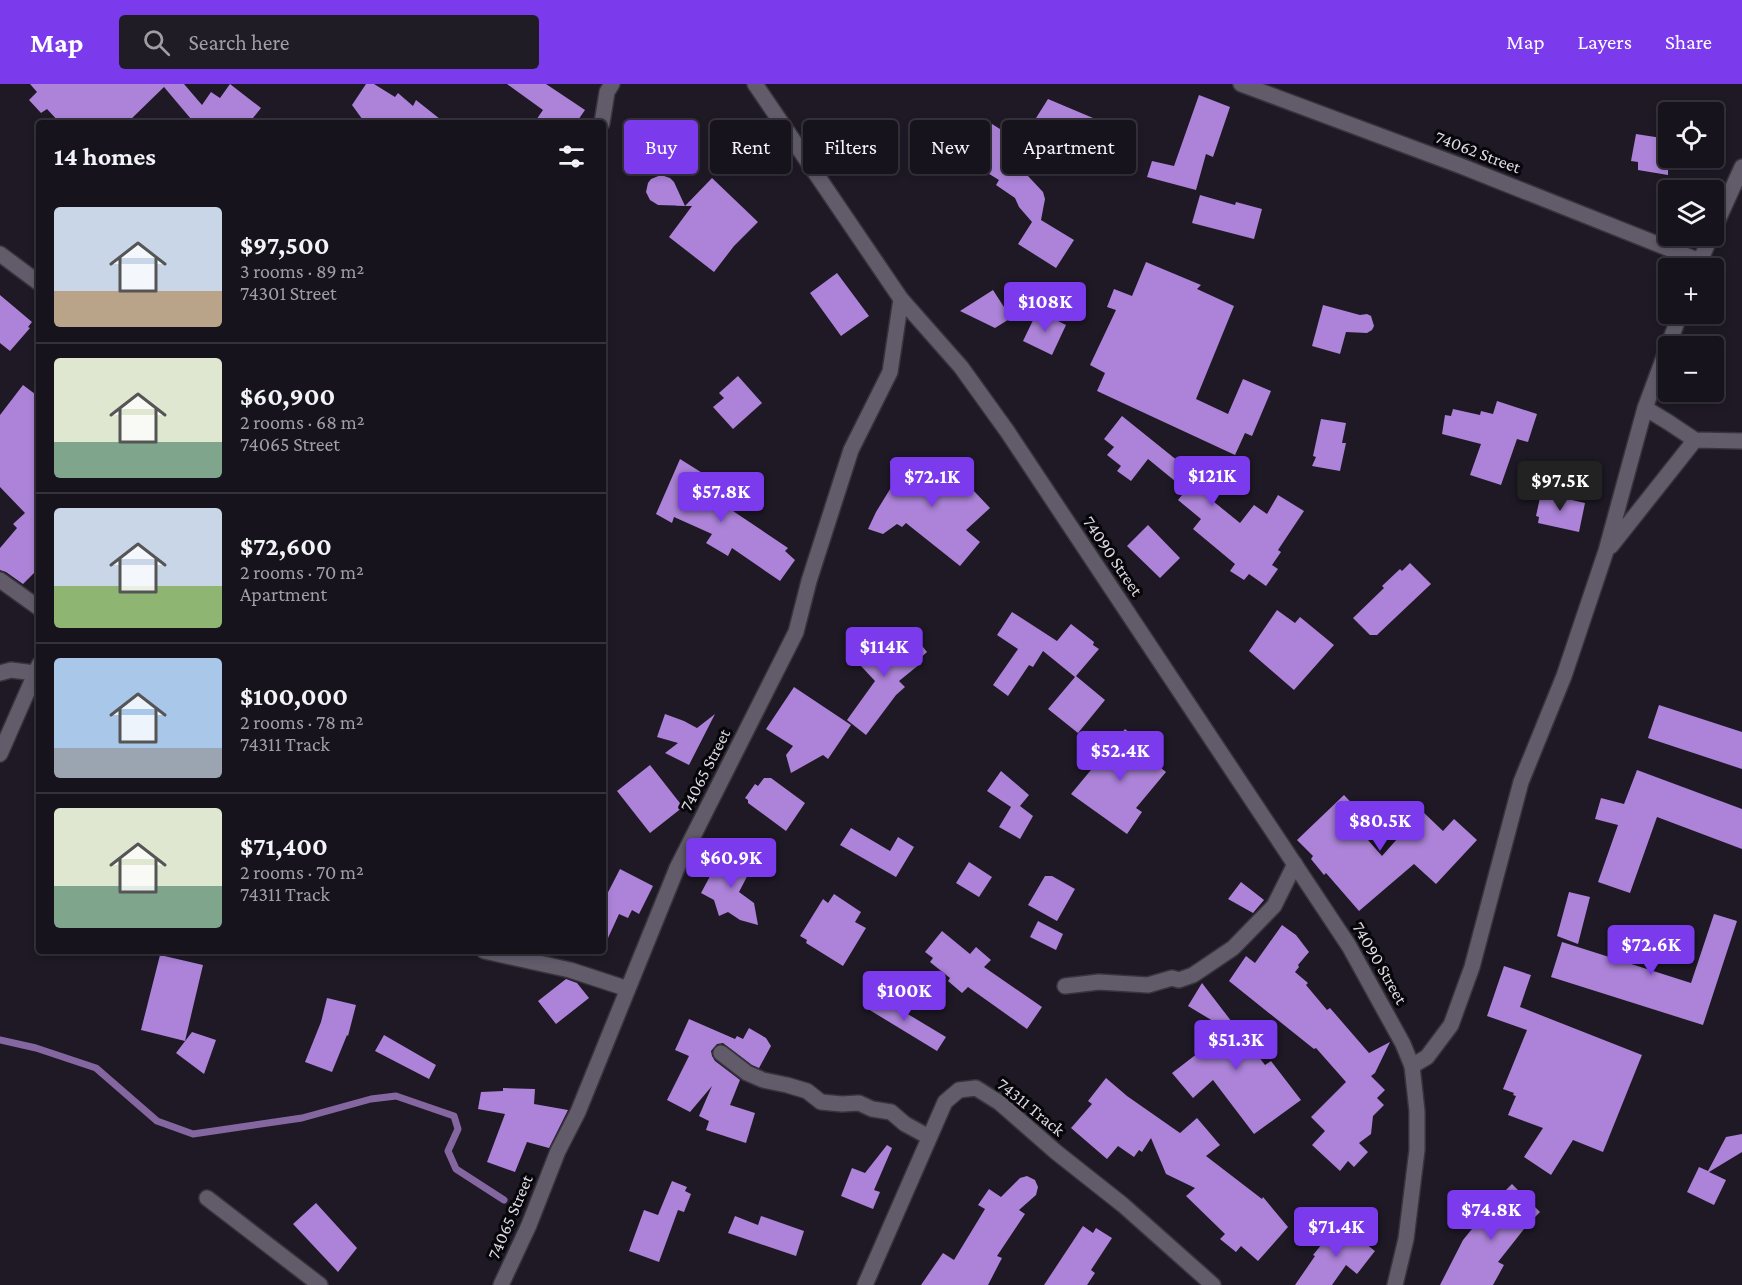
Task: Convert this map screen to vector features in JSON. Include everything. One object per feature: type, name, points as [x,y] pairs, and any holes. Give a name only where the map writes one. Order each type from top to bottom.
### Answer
[{"type":"street","points":[[602,120],[607,92],[612,84]]},
{"type":"street","name":"74090 Street","points":[[755,84],[901,299],[961,366],[1007,431],[1348,946],[1403,1044],[1412,1066],[1417,1111],[1417,1150],[1406,1239],[1395,1285]]},
{"type":"street","name":"74062 Street","points":[[1241,84],[1461,165],[1681,258]]},
{"type":"street","points":[[1724,207],[1742,167]]},
{"type":"street","points":[[0,254],[36,281]]},
{"type":"street","name":"74065 Street","points":[[501,1285],[529,1226],[558,1151],[578,1112],[677,868],[796,632],[809,581],[851,450],[890,372],[901,299]]},
{"type":"street","points":[[1412,1066],[1427,1058],[1451,1025],[1472,967],[1521,782],[1564,676],[1606,551],[1645,408],[1676,324]]},
{"type":"street","points":[[1645,408],[1695,440],[1742,441]]},
{"type":"street","points":[[1606,551],[1695,440]]},
{"type":"street","points":[[0,580],[36,606]]},
{"type":"street","points":[[0,673],[36,669]]},
{"type":"street","points":[[0,754],[36,671]]},
{"type":"street","points":[[1065,986],[1099,982],[1148,985],[1172,978],[1179,980],[1192,975],[1233,948],[1274,906],[1294,864]]},
{"type":"street","points":[[498,954],[570,970],[628,989]]},
{"type":"street","points":[[721,1053],[747,1073],[763,1080],[807,1091],[821,1102],[860,1103],[891,1112],[905,1124],[928,1137]]},
{"type":"street","name":"74311 Track","points":[[865,1285],[945,1102],[959,1090],[976,1088],[999,1103],[1123,1205],[1213,1285]]},
{"type":"street","points":[[207,1198],[320,1285]]},
{"type":"building","points":[[30,84],[184,84],[202,105],[211,92],[220,98],[230,84],[261,108],[251,120],[190,120],[164,87],[130,120],[57,120],[47,109],[41,113],[29,100],[37,92]]},
{"type":"building","points":[[366,84],[374,84],[395,97],[398,93],[413,106],[416,100],[441,120],[388,120],[386,118],[363,120],[352,105]]},
{"type":"building","points":[[507,84],[546,84],[585,110],[578,120],[536,120],[543,110]]},
{"type":"building","points":[[1199,95],[1230,107],[1213,157],[1206,154],[1196,190],[1147,177],[1152,161],[1174,166]]},
{"type":"building","points":[[1048,99],[1098,120],[1035,120]]},
{"type":"building","points":[[992,124],[1002,130],[1002,174],[1029,174],[1028,176],[1043,192],[1045,199],[1041,220],[1074,240],[1056,268],[1018,244],[1032,222],[1019,207],[1015,198],[996,185],[999,180],[989,174],[990,127]]},
{"type":"building","points":[[1636,134],[1658,137],[1658,168],[1668,168],[1668,175],[1638,170],[1638,162],[1631,161]]},
{"type":"building","points":[[661,175],[674,182],[685,206],[658,205],[650,200],[646,192],[648,183],[651,179]]},
{"type":"building","points":[[712,178],[758,222],[734,246],[714,272],[669,237],[692,206],[685,206]]},
{"type":"building","points":[[1200,195],[1235,205],[1236,202],[1262,209],[1254,239],[1192,223]]},
{"type":"building","points":[[1146,262],[1201,285],[1197,289],[1234,306],[1196,399],[1228,414],[1243,379],[1271,391],[1252,436],[1245,433],[1235,455],[1097,391],[1105,373],[1090,365],[1116,310],[1107,307],[1114,289],[1132,296]]},
{"type":"building","points":[[837,273],[869,316],[841,336],[810,293]]},
{"type":"building","points":[[993,290],[1011,318],[995,328],[960,311]]},
{"type":"building","points":[[0,295],[32,322],[28,327],[30,328],[10,351],[0,343]]},
{"type":"building","points":[[1323,305],[1360,315],[1367,314],[1371,316],[1374,326],[1367,333],[1346,332],[1340,354],[1312,346]]},
{"type":"building","points":[[1036,314],[1044,314],[1066,325],[1052,355],[1023,341]]},
{"type":"building","points":[[738,376],[762,403],[733,429],[713,407],[724,398],[719,393]]},
{"type":"building","points":[[23,385],[36,395],[36,571],[23,584],[0,570],[0,548],[17,528],[13,524],[25,513],[0,487],[0,415]]},
{"type":"building","points":[[1497,401],[1537,414],[1528,442],[1517,439],[1501,485],[1470,475],[1481,444],[1442,434],[1445,415],[1451,416],[1453,409],[1480,415],[1481,411],[1493,414]]},
{"type":"building","points":[[1122,416],[1209,486],[1203,493],[1240,523],[1254,505],[1267,514],[1278,495],[1304,511],[1278,550],[1281,552],[1272,565],[1278,569],[1266,586],[1249,574],[1244,580],[1230,571],[1235,564],[1193,529],[1201,519],[1178,500],[1186,490],[1148,459],[1131,481],[1117,471],[1121,466],[1107,455],[1114,447],[1104,439]]},
{"type":"building","points":[[1321,419],[1346,423],[1342,443],[1346,443],[1340,471],[1312,466],[1316,457],[1313,456]]},
{"type":"building","points":[[680,459],[704,474],[697,486],[735,509],[733,511],[788,548],[785,551],[795,560],[780,581],[732,548],[728,556],[706,543],[712,534],[674,517],[672,523],[656,514]]},
{"type":"building","points":[[890,461],[957,473],[990,508],[966,530],[980,542],[960,566],[906,523],[902,527],[897,524],[883,534],[868,529],[895,481],[891,475]]},
{"type":"building","points":[[1541,493],[1585,503],[1579,532],[1538,523],[1539,517],[1536,516]]},
{"type":"building","points":[[1148,525],[1180,558],[1160,578],[1127,546]]},
{"type":"building","points":[[1410,563],[1431,584],[1377,635],[1370,635],[1353,618],[1384,588],[1382,586]]},
{"type":"building","points":[[1277,610],[1295,623],[1300,617],[1334,645],[1294,690],[1249,651]]},
{"type":"building","points":[[1012,612],[1057,641],[1071,624],[1094,642],[1093,645],[1099,649],[1076,676],[1105,700],[1078,733],[1048,709],[1075,677],[1043,651],[1033,667],[1029,665],[1008,696],[993,685],[1018,649],[997,635]]},
{"type":"building","points":[[910,631],[927,652],[917,661],[920,664],[899,681],[905,687],[896,695],[866,735],[847,720],[875,681],[860,665],[855,663],[851,656],[853,650],[859,646],[866,646],[877,657]]},
{"type":"building","points":[[794,687],[851,725],[828,759],[823,755],[791,773],[786,755],[793,746],[766,729]]},
{"type":"building","points":[[1659,705],[1742,732],[1742,769],[1648,738]]},
{"type":"building","points":[[665,714],[697,728],[715,714],[689,765],[665,753],[678,743],[657,737]]},
{"type":"building","points":[[1125,729],[1141,742],[1138,746],[1157,761],[1156,764],[1166,772],[1136,808],[1142,812],[1127,834],[1071,794]]},
{"type":"building","points":[[650,765],[683,807],[650,833],[617,791]]},
{"type":"building","points":[[1637,770],[1742,809],[1742,849],[1657,817],[1630,893],[1598,882],[1618,825],[1595,819],[1601,798],[1624,804]]},
{"type":"building","points":[[1001,771],[1029,795],[1020,806],[1033,816],[1020,839],[999,827],[1011,807],[987,791]]},
{"type":"building","points":[[764,778],[771,778],[805,803],[786,831],[748,803],[745,798],[755,784],[758,786]]},
{"type":"building","points":[[1344,795],[1363,815],[1354,824],[1382,856],[1422,811],[1443,831],[1454,819],[1477,840],[1436,884],[1414,864],[1359,911],[1326,873],[1324,875],[1311,859],[1313,856],[1297,840]]},
{"type":"building","points":[[851,828],[890,851],[898,837],[914,847],[896,877],[840,845]]},
{"type":"building","points":[[723,852],[752,867],[739,892],[754,903],[758,925],[740,920],[728,912],[719,916],[714,900],[701,893]]},
{"type":"building","points":[[969,862],[992,877],[979,897],[956,883]]},
{"type":"building","points":[[620,869],[653,886],[639,914],[632,910],[628,918],[619,914],[606,942],[606,896]]},
{"type":"building","points":[[1045,876],[1052,876],[1075,889],[1057,921],[1028,905]]},
{"type":"building","points":[[1241,882],[1264,900],[1253,913],[1228,899]]},
{"type":"building","points":[[1569,892],[1590,897],[1578,944],[1557,936]]},
{"type":"building","points":[[834,894],[861,912],[855,922],[866,928],[843,966],[806,943],[807,940],[800,936],[823,899],[828,903]]},
{"type":"building","points":[[1714,914],[1737,921],[1703,1025],[1551,977],[1562,942],[1691,983]]},
{"type":"building","points":[[1038,921],[1063,934],[1056,950],[1030,937]]},
{"type":"building","points":[[1282,925],[1296,935],[1309,952],[1295,972],[1308,983],[1306,985],[1327,1010],[1330,1008],[1369,1053],[1390,1042],[1375,1073],[1371,1076],[1385,1090],[1377,1098],[1384,1105],[1373,1116],[1371,1134],[1359,1143],[1368,1152],[1354,1167],[1348,1161],[1340,1171],[1312,1145],[1325,1131],[1311,1117],[1346,1082],[1316,1048],[1314,1049],[1229,981],[1246,956],[1255,963]]},
{"type":"building","points":[[942,931],[970,954],[976,947],[991,960],[984,967],[1042,1007],[1027,1029],[968,987],[962,993],[948,981],[950,978],[930,962],[933,958],[925,952]]},
{"type":"building","points":[[160,955],[203,965],[185,1041],[141,1030]]},
{"type":"building","points":[[1504,966],[1531,975],[1520,1007],[1642,1055],[1603,1152],[1573,1140],[1551,1175],[1524,1157],[1543,1128],[1508,1115],[1516,1096],[1503,1089],[1527,1030],[1487,1016]]},
{"type":"building","points":[[566,979],[577,983],[589,998],[556,1024],[538,1001]]},
{"type":"building","points":[[1202,983],[1265,1065],[1271,1061],[1301,1100],[1254,1134],[1213,1080],[1193,1098],[1172,1073],[1228,1030],[1188,1006]]},
{"type":"building","points":[[871,992],[946,1037],[937,1051],[863,1006]]},
{"type":"building","points":[[327,998],[356,1005],[348,1036],[332,1072],[305,1062],[321,1022]]},
{"type":"building","points":[[689,1019],[735,1039],[737,1036],[743,1039],[749,1028],[766,1038],[771,1046],[759,1068],[723,1043],[717,1044],[711,1051],[715,1061],[740,1080],[730,1105],[755,1113],[746,1143],[706,1130],[709,1121],[699,1116],[712,1086],[690,1112],[667,1100],[689,1056],[675,1050]]},
{"type":"building","points":[[192,1032],[216,1040],[204,1074],[176,1053]]},
{"type":"building","points":[[384,1035],[436,1065],[429,1079],[375,1051]]},
{"type":"building","points":[[1106,1078],[1127,1096],[1180,1133],[1197,1118],[1220,1145],[1206,1156],[1262,1199],[1263,1197],[1288,1227],[1258,1261],[1241,1246],[1236,1252],[1220,1239],[1225,1234],[1186,1196],[1195,1188],[1166,1174],[1151,1138],[1142,1152],[1139,1150],[1134,1157],[1118,1146],[1107,1159],[1071,1128],[1092,1104],[1088,1101]]},
{"type":"building","points":[[503,1088],[535,1089],[534,1104],[568,1110],[549,1148],[527,1142],[515,1172],[487,1162],[505,1114],[478,1109],[481,1092],[503,1091]]},
{"type":"building","points":[[1742,1134],[1742,1152],[1709,1172],[1726,1180],[1714,1205],[1687,1192],[1699,1167],[1708,1171],[1726,1137]]},
{"type":"building","points":[[887,1145],[892,1148],[874,1190],[880,1192],[873,1209],[841,1196],[852,1168],[865,1173]]},
{"type":"building","points":[[1027,1176],[1035,1180],[1038,1187],[1036,1195],[1019,1210],[1025,1214],[997,1256],[1002,1258],[988,1285],[921,1285],[943,1253],[954,1260],[985,1209],[978,1205],[989,1189],[1001,1197],[1020,1178]]},
{"type":"building","points":[[672,1181],[687,1187],[685,1191],[691,1194],[684,1212],[678,1210],[659,1262],[629,1251],[644,1210],[658,1215]]},
{"type":"building","points":[[1512,1184],[1540,1212],[1498,1262],[1504,1265],[1493,1285],[1440,1285],[1463,1240]]},
{"type":"building","points":[[316,1203],[357,1248],[338,1272],[293,1224]]},
{"type":"building","points":[[735,1216],[758,1225],[761,1216],[804,1231],[796,1256],[728,1233]]},
{"type":"building","points":[[1339,1223],[1375,1251],[1357,1274],[1346,1265],[1332,1285],[1295,1285],[1315,1256],[1313,1255]]},
{"type":"building","points":[[1083,1226],[1093,1233],[1096,1228],[1112,1238],[1091,1270],[1095,1273],[1087,1285],[1044,1285]]},
{"type":"waterway","points":[[0,1040],[36,1048],[96,1068],[157,1121],[193,1134],[302,1118],[371,1099],[396,1096],[454,1116],[458,1129],[448,1151],[456,1169],[504,1200]]}]
